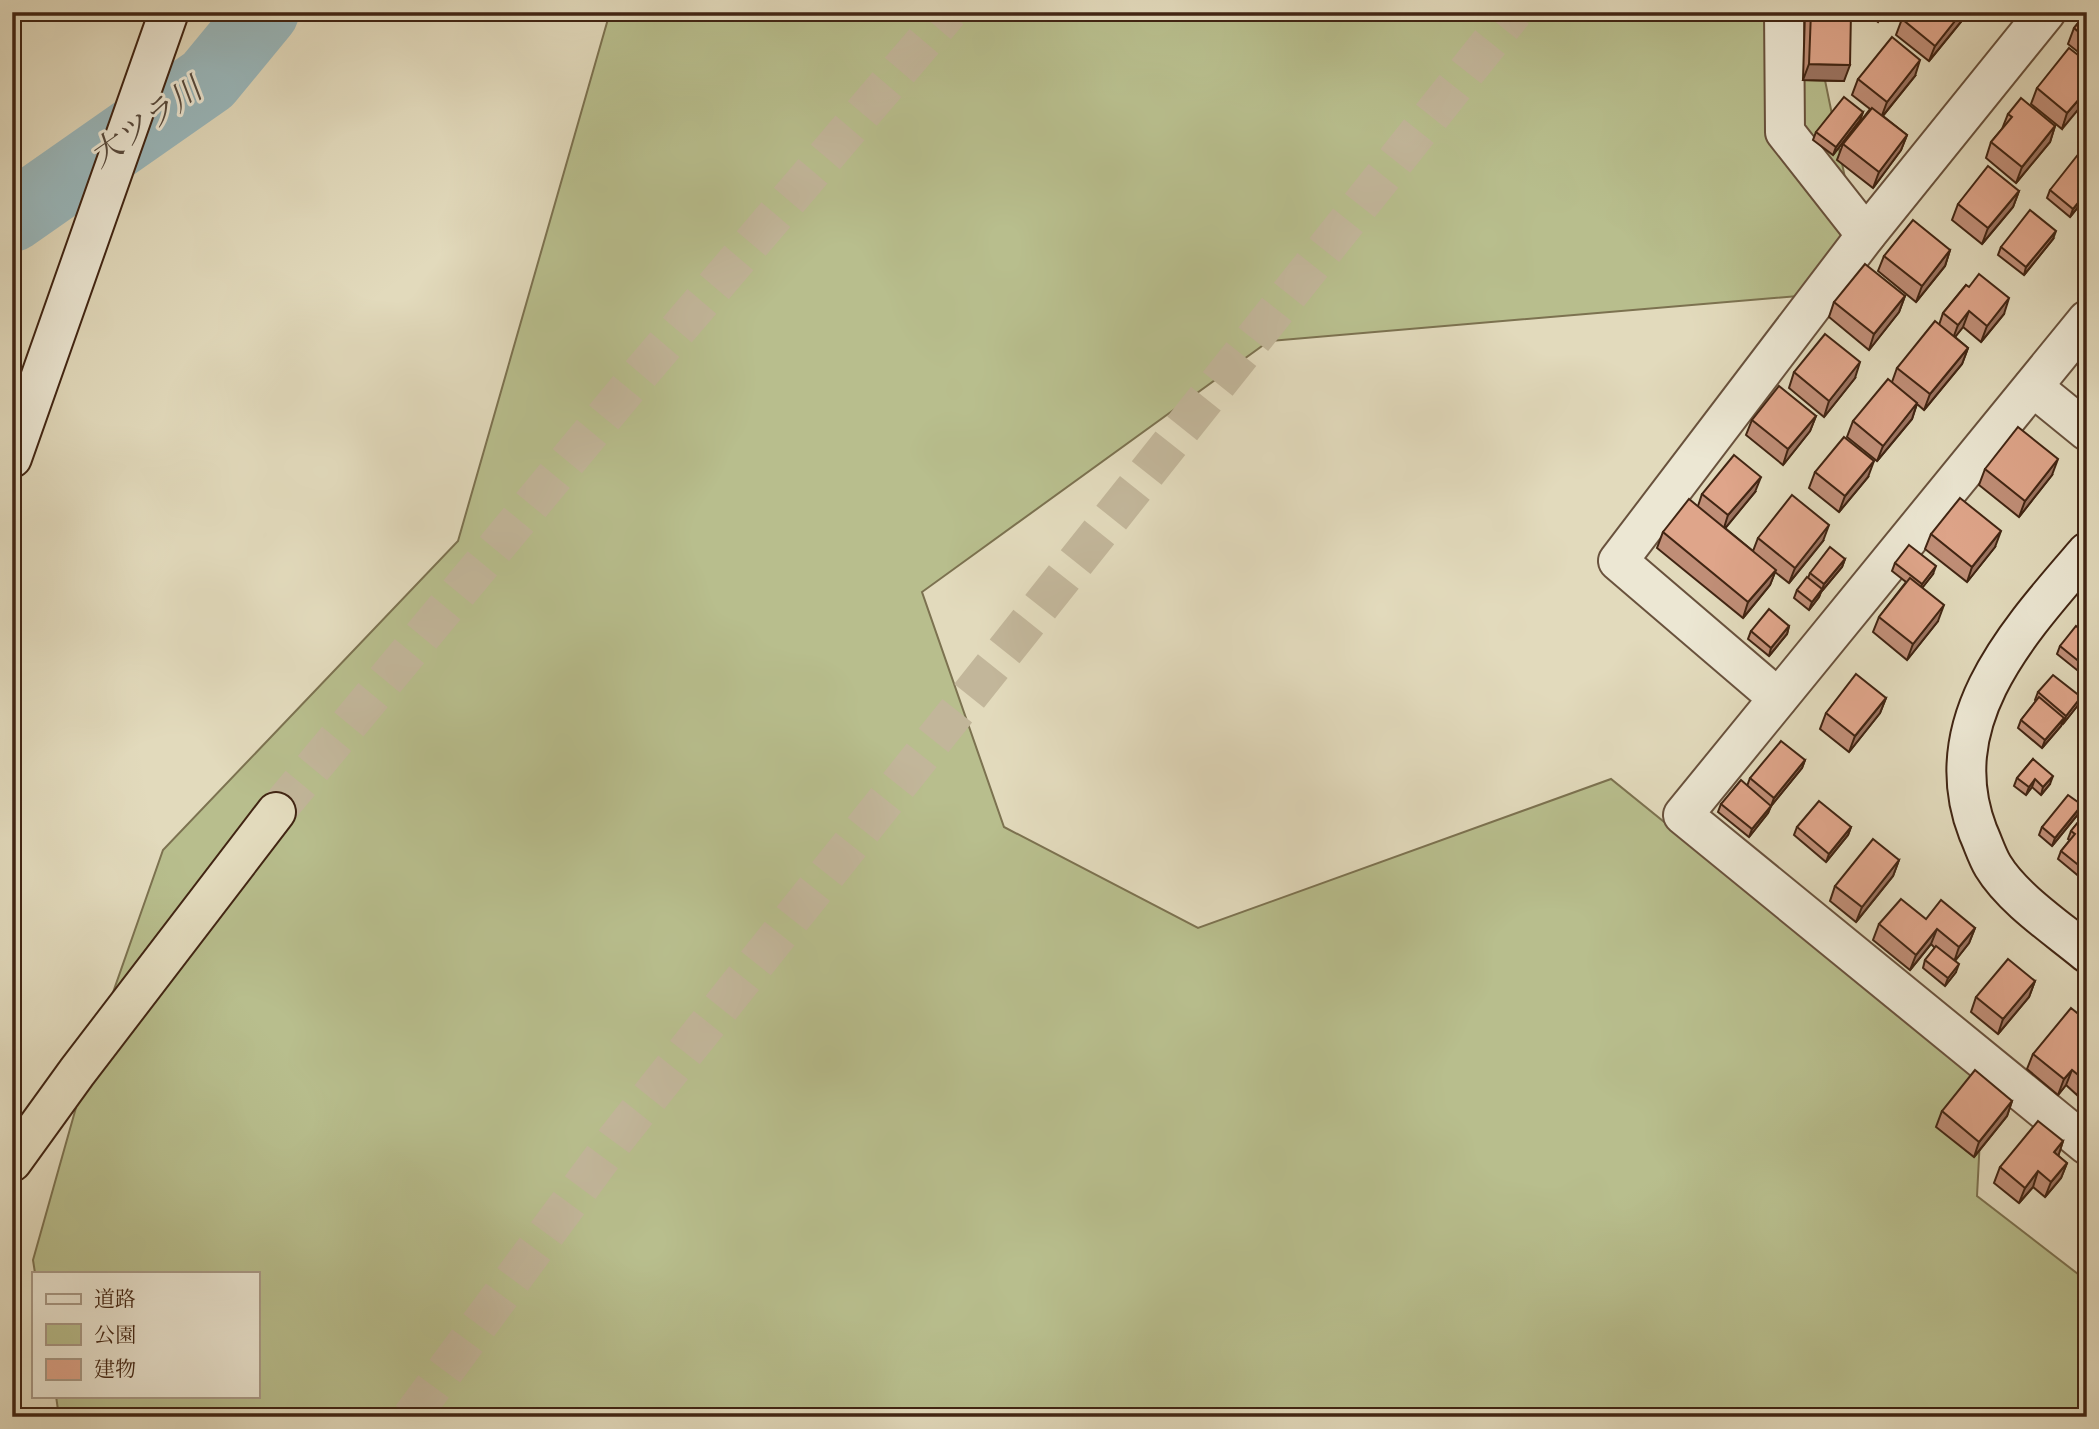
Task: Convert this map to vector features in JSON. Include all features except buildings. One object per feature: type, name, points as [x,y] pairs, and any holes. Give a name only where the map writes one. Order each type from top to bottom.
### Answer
[{"type":"highway","points":[[12,1163],[77,1072],[276,812]]},
{"type":"street","points":[[1784,12],[1785,132],[1866,235]]},
{"type":"street","points":[[1777,698],[1618,561],[1866,235],[2046,12]]},
{"type":"street","points":[[12,458],[167,20]]},
{"type":"street","points":[[2087,320],[1683,815],[2087,1145]]},
{"type":"street","points":[[2033,387],[2087,431]]},
{"type":"street","points":[[2087,552],[2017,637],[1991,677],[1971,727],[1966,779],[1969,809],[1994,867],[2016,893],[2087,953]]},
{"type":"green space","points":[[610,12],[1811,12],[1868,290],[1269,341],[922,592],[1004,827],[1198,928],[1611,779],[1983,1080],[1977,1196],[2087,1281],[2087,1417],[59,1417],[56,1398],[259,1398],[259,1272],[35,1272],[33,1260],[90,1058],[163,850],[458,541]]},
{"type":"waterway","name":"大ツラ川","points":[[12,217],[208,80],[264,12]]},
{"type":"tunnel","points":[[276,812],[633,382],[949,12]]},
{"type":"tunnel","points":[[411,1417],[616,1139],[1514,12]]}]
